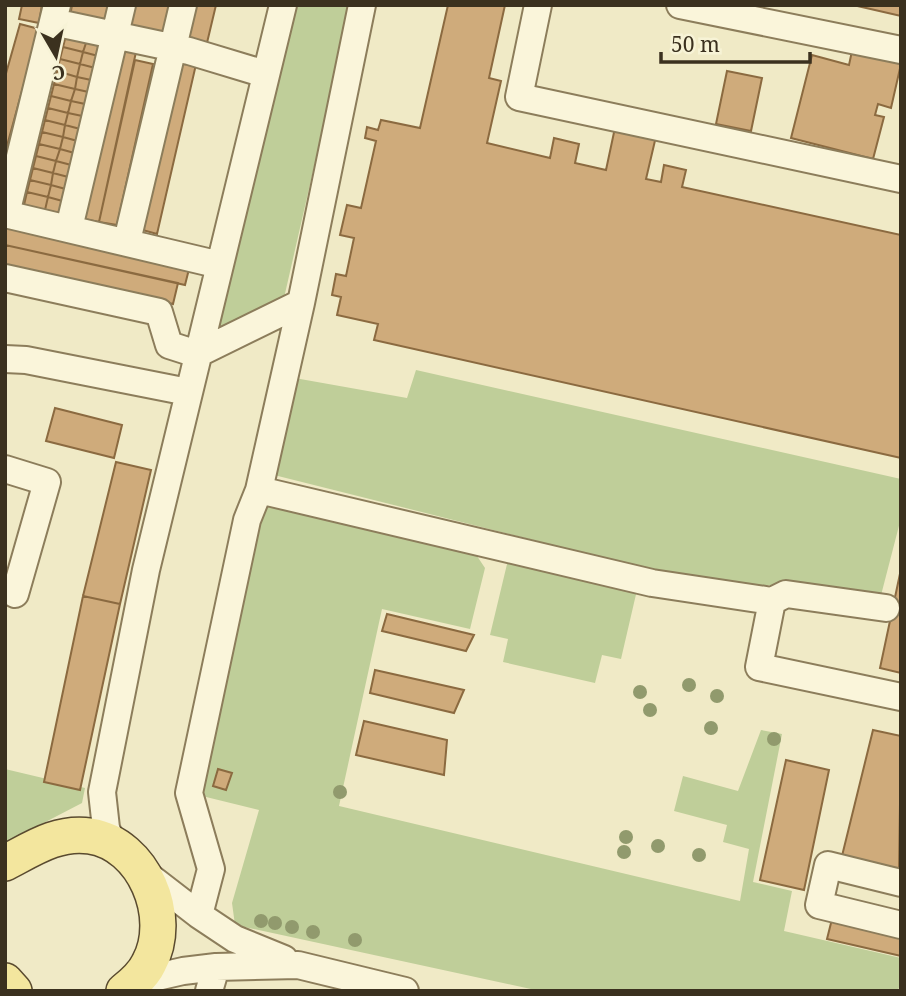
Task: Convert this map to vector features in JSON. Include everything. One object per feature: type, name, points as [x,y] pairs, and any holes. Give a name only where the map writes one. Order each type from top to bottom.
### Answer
[{"type":"main road","points":[[8,864],[36,846],[63,836],[90,836],[112,843],[129,855],[142,871],[158,918],[156,941],[149,963],[130,987]]},
{"type":"main road","points":[[5,981],[15,991]]},
{"type":"street","points":[[69,228],[122,5]]},
{"type":"street","points":[[127,241],[183,5]]},
{"type":"street","points":[[112,843],[106,828],[103,792],[146,570],[283,5]]},
{"type":"street","points":[[199,915],[211,869],[189,793],[247,520],[259,490],[301,303],[362,5]]},
{"type":"street","points":[[538,5],[519,97],[901,179]]},
{"type":"street","points":[[680,5],[901,50]]},
{"type":"street","points":[[220,265],[6,214],[55,14],[115,36],[172,48],[265,74]]},
{"type":"street","points":[[5,278],[159,312],[169,345],[197,354],[301,303]]},
{"type":"street","points":[[5,359],[26,360],[188,392]]},
{"type":"street","points":[[5,469],[47,482],[15,594]]},
{"type":"street","points":[[259,490],[652,583],[772,601],[786,594],[886,608]]},
{"type":"street","points":[[772,601],[759,667],[901,697]]},
{"type":"street","points":[[63,836],[91,809],[103,792]]},
{"type":"street","points":[[901,883],[828,865],[818,905],[901,925]]},
{"type":"street","points":[[142,871],[235,939],[298,965],[405,991]]},
{"type":"street","points":[[130,987],[183,971],[212,979],[298,965]]},
{"type":"green space","points":[[292,5],[351,5],[284,298],[235,324],[218,327]]},
{"type":"green space","points":[[416,370],[901,479],[901,518],[879,603],[769,585],[737,591],[270,474],[289,377],[407,398]]},
{"type":"green space","points":[[277,506],[475,553],[485,568],[470,629],[382,609],[339,806],[740,901],[749,849],[723,842],[727,825],[674,811],[683,776],[738,791],[761,730],[782,734],[753,882],[792,891],[784,931],[901,958],[898,991],[540,991],[235,925],[232,903],[259,810],[198,795],[253,522],[265,508]]},
{"type":"green space","points":[[508,560],[637,590],[621,659],[602,655],[595,683],[503,662],[508,639],[490,635]]},
{"type":"green space","points":[[5,769],[85,788],[82,803],[5,843]]},
{"type":"building","points":[[22,5],[42,5],[39,23],[19,19]]},
{"type":"building","points":[[72,5],[111,5],[106,25],[70,16]]},
{"type":"building","points":[[134,5],[174,5],[166,37],[128,28]]},
{"type":"building","points":[[196,5],[216,5],[206,47],[186,42]]},
{"type":"building","points":[[448,5],[505,5],[489,78],[501,81],[487,143],[550,158],[554,138],[579,144],[575,163],[606,170],[616,123],[657,132],[646,179],[661,182],[664,165],[686,170],[682,187],[901,235],[901,458],[374,340],[378,324],[337,315],[341,297],[332,295],[336,274],[346,276],[354,238],[340,235],[347,205],[361,208],[376,141],[365,138],[367,127],[378,130],[381,120],[420,128]]},
{"type":"building","points":[[853,5],[901,5],[901,16]]},
{"type":"building","points":[[20,24],[39,29],[5,153],[5,77]]},
{"type":"building","points":[[66,35],[87,40],[83,52],[63,47]]},
{"type":"building","points":[[87,40],[105,45],[102,57],[83,52]]},
{"type":"building","points":[[63,47],[83,52],[80,64],[60,59]]},
{"type":"building","points":[[117,48],[136,52],[99,222],[79,218]]},
{"type":"building","points":[[852,51],[901,64],[891,108],[878,104],[875,115],[884,117],[873,159],[791,138],[812,55],[849,65]]},
{"type":"building","points":[[83,52],[102,57],[99,69],[80,64]]},
{"type":"building","points":[[178,56],[197,60],[157,234],[139,229]]},
{"type":"building","points":[[60,59],[80,64],[77,77],[57,71]]},
{"type":"building","points":[[135,60],[153,64],[117,225],[99,222]]},
{"type":"building","points":[[80,64],[99,69],[96,81],[77,77]]},
{"type":"building","points":[[57,71],[77,77],[75,89],[54,84]]},
{"type":"building","points":[[727,71],[762,78],[751,131],[716,124]]},
{"type":"building","points":[[77,77],[96,81],[93,93],[75,89]]},
{"type":"building","points":[[54,84],[75,89],[71,101],[51,96]]},
{"type":"building","points":[[75,89],[93,93],[90,105],[71,101]]},
{"type":"building","points":[[51,96],[71,101],[68,113],[48,108]]},
{"type":"building","points":[[71,101],[90,105],[87,117],[68,113]]},
{"type":"building","points":[[48,108],[68,113],[65,125],[45,120]]},
{"type":"building","points":[[68,113],[87,117],[84,130],[65,125]]},
{"type":"building","points":[[45,120],[65,125],[63,137],[42,132]]},
{"type":"building","points":[[65,125],[84,130],[81,142],[63,137]]},
{"type":"building","points":[[42,132],[63,137],[60,149],[39,144]]},
{"type":"building","points":[[63,137],[81,142],[78,154],[60,149]]},
{"type":"building","points":[[39,144],[60,149],[56,161],[36,156]]},
{"type":"building","points":[[60,149],[78,154],[75,166],[56,161]]},
{"type":"building","points":[[36,156],[56,161],[53,173],[33,168]]},
{"type":"building","points":[[56,161],[75,166],[72,178],[53,173]]},
{"type":"building","points":[[33,168],[53,173],[51,185],[30,180]]},
{"type":"building","points":[[53,173],[72,178],[69,190],[51,185]]},
{"type":"building","points":[[30,180],[51,185],[48,197],[27,192]]},
{"type":"building","points":[[51,185],[69,190],[66,202],[48,197]]},
{"type":"building","points":[[27,192],[48,197],[45,210],[24,205]]},
{"type":"building","points":[[48,197],[66,202],[63,214],[45,210]]},
{"type":"building","points":[[5,227],[189,269],[185,285],[5,245]]},
{"type":"building","points":[[5,245],[178,283],[173,304],[5,265]]},
{"type":"building","points":[[55,408],[122,425],[114,458],[46,441]]},
{"type":"building","points":[[116,462],[151,470],[120,604],[83,596]]},
{"type":"building","points":[[901,569],[901,673],[880,668]]},
{"type":"building","points":[[83,596],[120,604],[80,790],[44,782]]},
{"type":"building","points":[[387,614],[474,635],[466,651],[382,631]]},
{"type":"building","points":[[375,670],[464,690],[454,713],[370,693]]},
{"type":"building","points":[[364,721],[447,740],[444,775],[356,755]]},
{"type":"building","points":[[873,730],[901,736],[899,873],[841,860]]},
{"type":"building","points":[[786,760],[829,770],[804,890],[760,880]]},
{"type":"building","points":[[218,769],[232,773],[226,790],[213,786]]},
{"type":"building","points":[[832,919],[901,935],[901,956],[827,939]]}]
